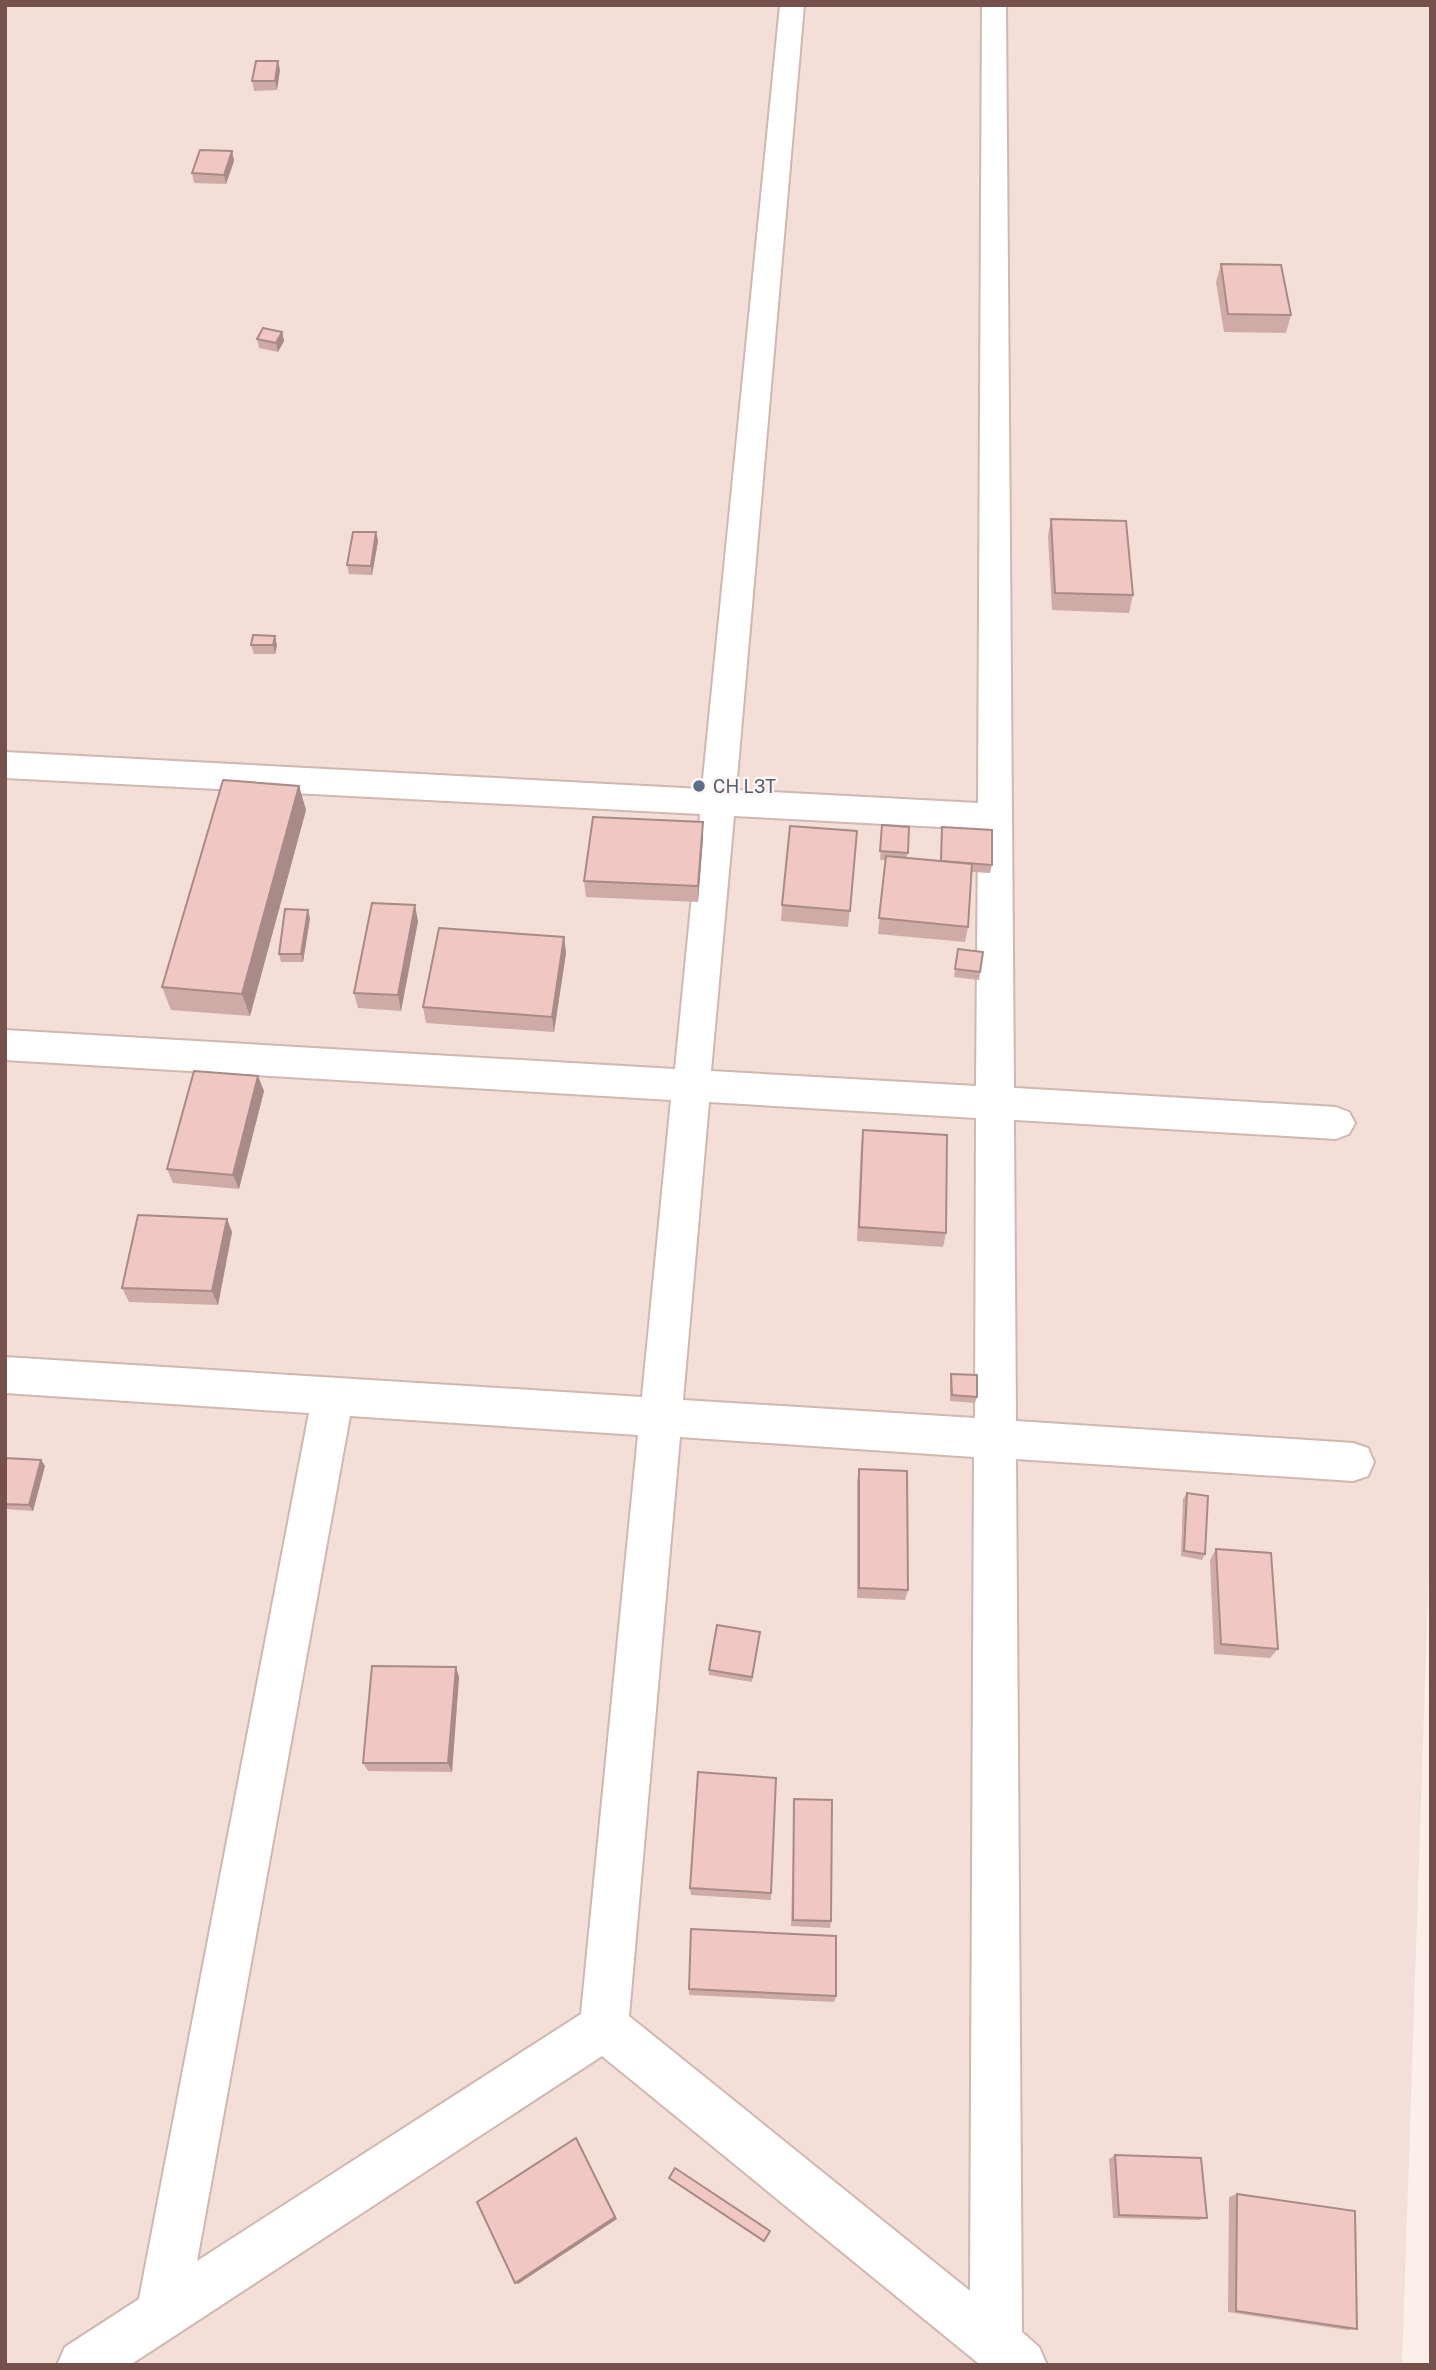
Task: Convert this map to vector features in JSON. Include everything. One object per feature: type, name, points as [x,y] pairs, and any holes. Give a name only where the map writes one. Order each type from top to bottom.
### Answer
[{"type":"street","points":[[604,2027],[792,5]]},
{"type":"street","points":[[994,5],[995,1439],[1008,2355]]},
{"type":"street","points":[[5,765],[994,817]]},
{"type":"street","points":[[5,1045],[1336,1123]]},
{"type":"street","points":[[5,1375],[1353,1462]]},
{"type":"street","points":[[162,2312],[333,1396]]},
{"type":"street","points":[[83,2365],[604,2027]]},
{"type":"street","points":[[604,2027],[1008,2355]]},
{"type":"shaded area","points":[[5,5],[1431,5],[1431,1508],[1402,2365],[5,2365]]},
{"type":"building","points":[[256,61],[278,61],[275,81],[252,81]]},
{"type":"building","points":[[200,150],[232,151],[224,175],[192,173]]},
{"type":"building","points":[[1221,264],[1281,265],[1291,315],[1228,314]]},
{"type":"building","points":[[263,328],[282,332],[276,343],[257,339]]},
{"type":"building","points":[[1051,519],[1126,521],[1133,595],[1055,593]]},
{"type":"building","points":[[353,532],[376,532],[371,566],[347,565]]},
{"type":"building","points":[[253,635],[275,636],[273,645],[251,645]]},
{"type":"building","points":[[223,780],[299,786],[242,994],[162,987]]},
{"type":"building","points":[[593,817],[703,822],[698,886],[584,881]]},
{"type":"building","points":[[882,825],[909,827],[908,853],[880,851]]},
{"type":"building","points":[[790,826],[857,831],[850,911],[782,905]]},
{"type":"building","points":[[942,827],[992,830],[992,865],[941,861]]},
{"type":"building","points":[[886,856],[972,864],[968,927],[879,918]]},
{"type":"building","points":[[372,903],[415,905],[398,995],[354,993]]},
{"type":"building","points":[[285,909],[308,910],[301,954],[279,954]]},
{"type":"building","points":[[439,928],[564,937],[552,1017],[423,1007]]},
{"type":"building","points":[[958,949],[983,952],[980,972],[955,969]]},
{"type":"building","points":[[194,1071],[258,1076],[233,1175],[167,1169]]},
{"type":"building","points":[[863,1130],[947,1135],[946,1233],[859,1227]]},
{"type":"building","points":[[138,1215],[227,1219],[212,1291],[122,1288]]},
{"type":"building","points":[[951,1374],[977,1375],[977,1397],[952,1395]]},
{"type":"building","points":[[5,1458],[41,1460],[29,1505],[5,1504]]},
{"type":"building","points":[[859,1469],[907,1471],[908,1590],[859,1588]]},
{"type":"building","points":[[1187,1493],[1208,1496],[1205,1554],[1184,1551]]},
{"type":"building","points":[[1216,1549],[1271,1553],[1278,1649],[1221,1644]]},
{"type":"building","points":[[717,1625],[760,1632],[752,1677],[709,1670]]},
{"type":"building","points":[[372,1666],[456,1667],[448,1763],[363,1763]]},
{"type":"building","points":[[698,1772],[776,1778],[771,1893],[690,1888]]},
{"type":"building","points":[[794,1799],[832,1800],[831,1921],[793,1920]]},
{"type":"building","points":[[691,1929],[836,1936],[836,1996],[689,1989]]},
{"type":"building","points":[[576,2138],[615,2217],[515,2283],[477,2202]]},
{"type":"building","points":[[1115,2155],[1201,2158],[1207,2218],[1119,2215]]},
{"type":"building","points":[[675,2168],[770,2231],[764,2241],[669,2178]]},
{"type":"building","points":[[1237,2194],[1355,2211],[1357,2329],[1236,2311]]},
{"type":"place","name":"CH L3T","points":[[699,786]]}]
